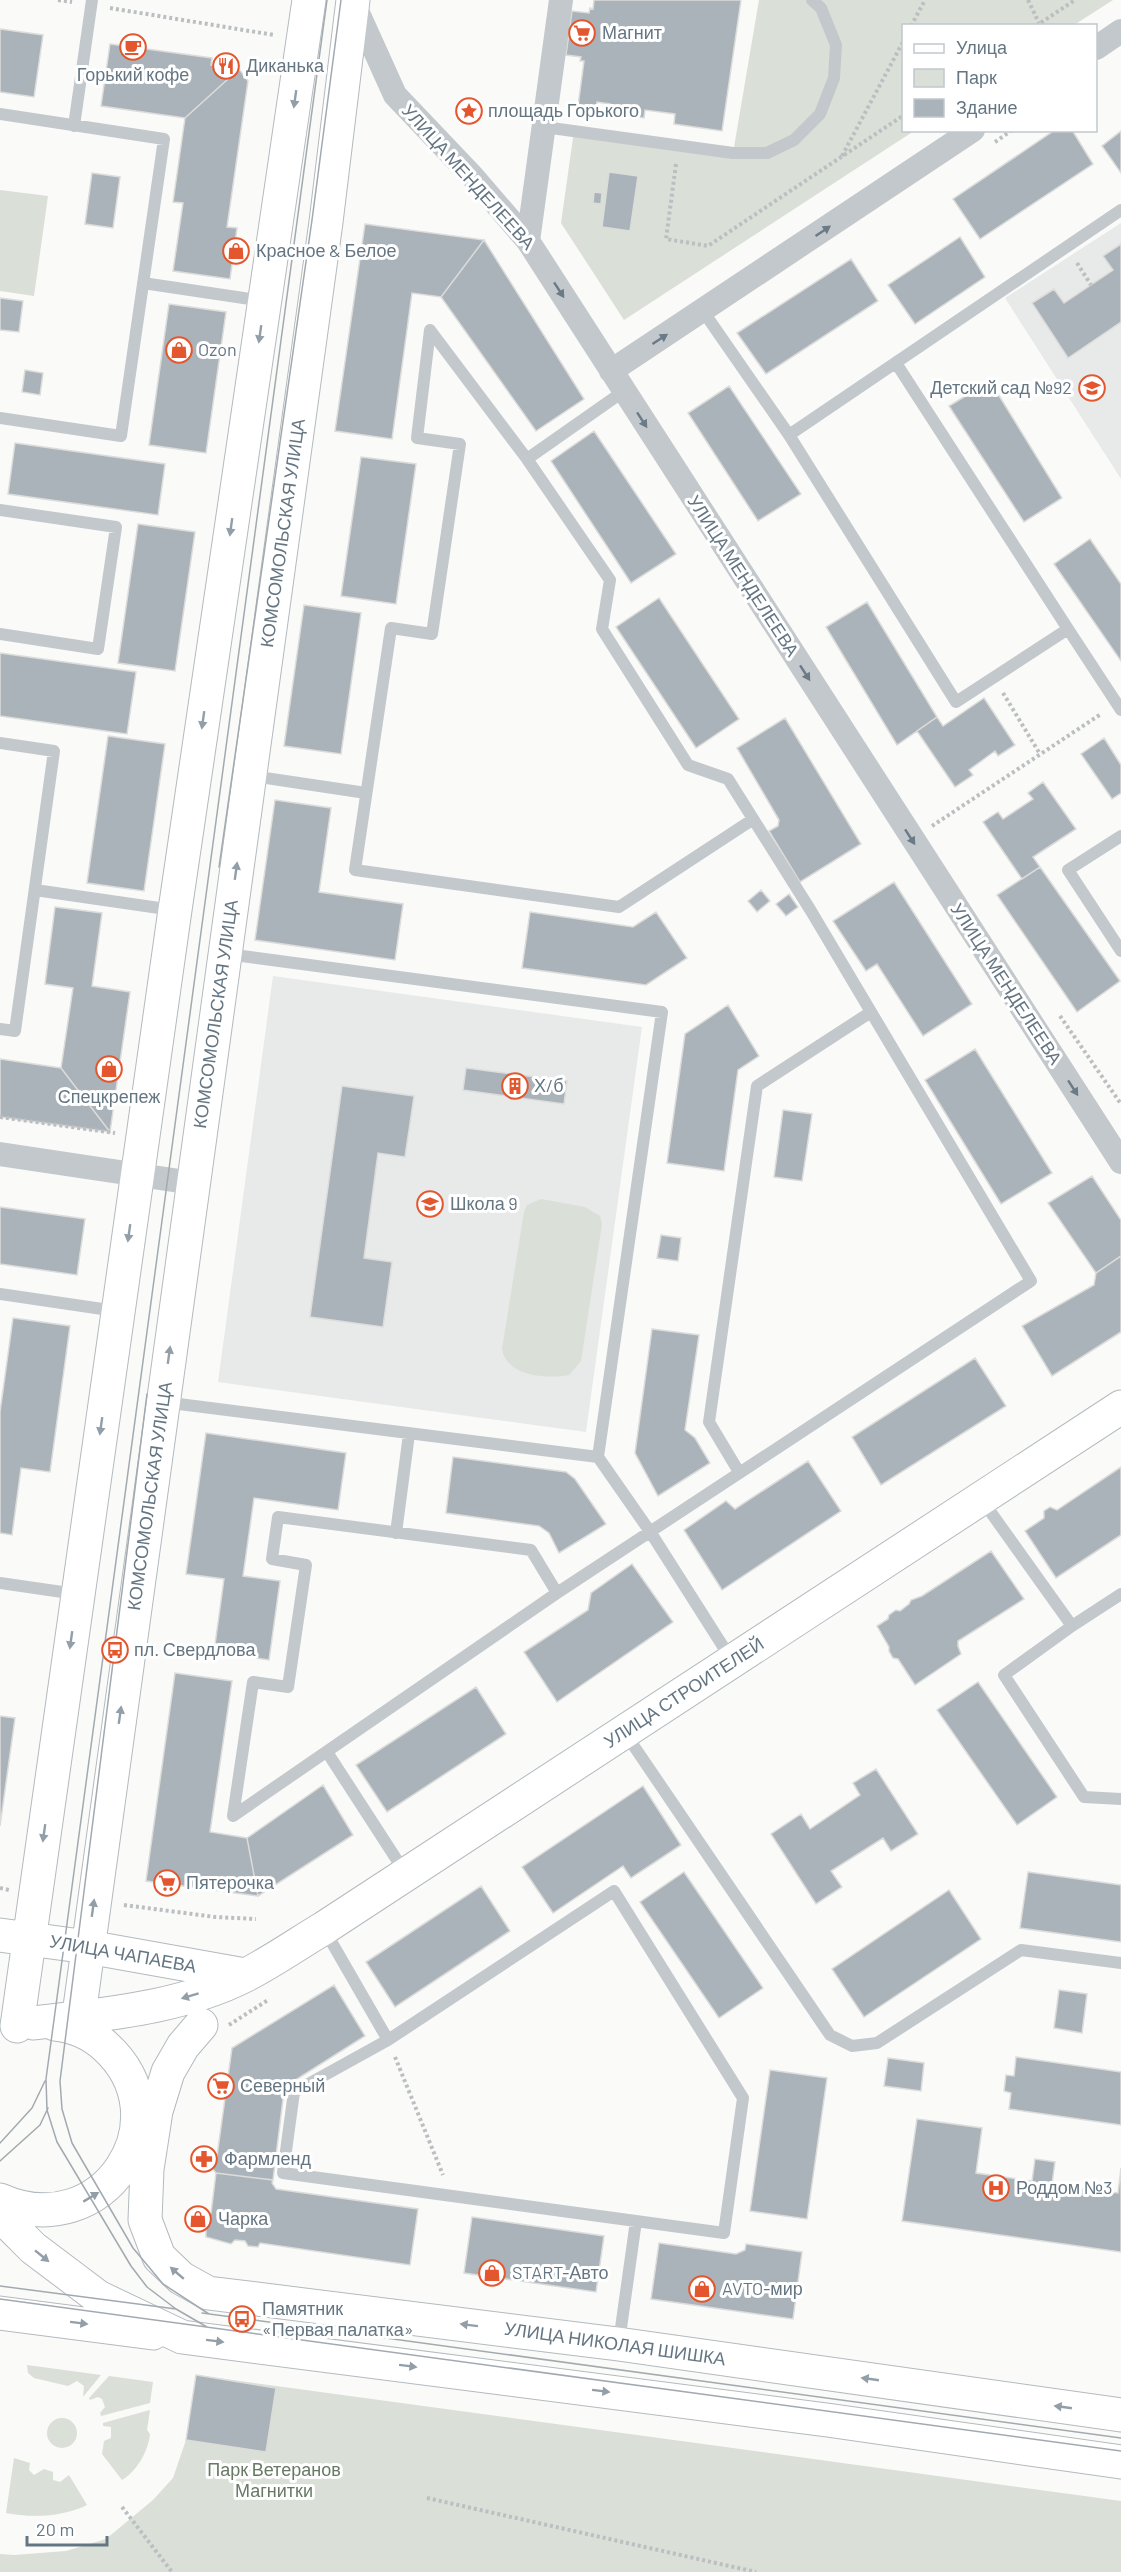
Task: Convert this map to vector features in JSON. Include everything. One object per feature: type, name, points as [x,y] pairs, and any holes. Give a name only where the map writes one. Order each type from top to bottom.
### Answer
[{"type":"main road","points":[[3,2218],[67,2208],[98,2193],[112,2181],[142,2129],[131,2084],[122,2065],[100,2041],[78,2023],[17,2027],[14,1937],[77,1594],[309,0]]},
{"type":"main road","name":"КОМСОМОЛЬСКАЯ УЛИЦА","points":[[78,2023],[326,222],[348,1]]},
{"type":"main road","name":"УЛИЦА СТРОИТЕЛЕЙ","points":[[78,2023],[177,2000],[245,1975],[324,1928],[1121,1407]]},
{"type":"main road","name":"УЛИЦА ЧАПАЕВА","points":[[14,1937],[88,1947],[245,1975]]},
{"type":"main road","name":"УЛИЦА СТРОИТЕЛЕЙ","points":[[142,2129],[183,2046],[245,1975]]},
{"type":"main road","name":"УЛИЦА НИКОЛАЯ ШИШКА","points":[[142,2129],[147,2169],[145,2220]]},
{"type":"main road","name":"УЛИЦА НИКОЛАЯ ШИШКА","points":[[142,2129],[145,2220],[159,2257],[181,2278],[208,2294],[618,2344],[1121,2415]]},
{"type":"main road","points":[[3,2218],[66,2274],[98,2297],[182,2337]]},
{"type":"main road","points":[[0,2313],[826,2420],[1121,2462]]},
{"type":"main road","points":[[826,2420],[833,2374]]},
{"type":"street","points":[[528,241],[561,0]]},
{"type":"street","name":"УЛИЦА МЕНДЕЛЕЕВА","points":[[348,1],[395,95],[473,177],[528,241],[1121,1162]]},
{"type":"street","points":[[1097,47],[1121,31]]},
{"type":"street","points":[[611,371],[970,132]]},
{"type":"street","points":[[0,1154],[193,1183]]},
{"type":"lane","points":[[544,127],[733,153],[767,153],[794,140],[820,114],[834,78],[836,45],[820,8],[812,0]]},
{"type":"lane","points":[[74,126],[92,2]]},
{"type":"lane","points":[[0,114],[164,139],[121,436],[0,418]]},
{"type":"lane","points":[[789,435],[1121,210]]},
{"type":"lane","points":[[143,283],[265,301]]},
{"type":"lane","points":[[703,311],[789,435],[956,702],[1068,629]]},
{"type":"lane","points":[[557,1593],[531,1550],[278,1518],[272,1559],[306,1565],[288,1687],[253,1682],[233,1816],[557,1593],[1031,1281],[811,911],[728,780],[688,765],[602,629],[610,580],[527,459],[430,330],[417,438],[460,444],[432,634],[391,628],[356,870],[619,907],[752,820]]},
{"type":"lane","points":[[896,363],[1119,706]]},
{"type":"lane","points":[[527,459],[624,391]]},
{"type":"lane","points":[[0,510],[116,527],[98,649],[0,634]]},
{"type":"lane","points":[[0,743],[54,751],[15,1031],[0,1029]]},
{"type":"lane","points":[[249,776],[366,793]]},
{"type":"lane","points":[[1121,836],[1068,870],[1121,951]]},
{"type":"lane","points":[[35,890],[175,910]]},
{"type":"lane","points":[[224,954],[662,1012],[598,1457],[651,1533],[733,1661]]},
{"type":"lane","points":[[740,1472],[710,1422],[757,1086],[871,1012]]},
{"type":"lane","points":[[0,1294],[117,1311]]},
{"type":"lane","points":[[162,1402],[598,1457]]},
{"type":"lane","points":[[396,1533],[409,1434]]},
{"type":"lane","points":[[981,1498],[1072,1626]]},
{"type":"lane","points":[[0,1583],[77,1594]]},
{"type":"lane","points":[[1121,1594],[1004,1675],[1084,1797],[1121,1799]]},
{"type":"lane","points":[[624,1732],[830,2035],[852,2046],[877,2043],[1021,1950],[1121,1963]]},
{"type":"lane","points":[[327,1752],[406,1874]]},
{"type":"lane","points":[[614,1891],[743,2098],[724,2233],[283,2174],[294,2092],[388,2040],[614,1891]]},
{"type":"lane","points":[[324,1928],[388,2040]]},
{"type":"lane","points":[[618,2344],[636,2221]]},
{"type":"path","points":[[58,0],[92,2],[278,35]]},
{"type":"path","points":[[912,24],[925,0]]},
{"type":"path","points":[[1028,0],[1038,24],[1075,0]]},
{"type":"path","points":[[841,157],[902,42]]},
{"type":"path","points":[[679,146],[666,239],[708,246],[902,116]]},
{"type":"path","points":[[1066,247],[1091,285]]},
{"type":"path","points":[[994,678],[1041,754]]},
{"type":"path","points":[[930,828],[1041,754],[1119,706]]},
{"type":"path","points":[[0,1117],[120,1134]]},
{"type":"path","points":[[94,1902],[214,1917],[256,1919]]},
{"type":"path","points":[[388,2040],[443,2172]]},
{"type":"path","points":[[427,2498],[756,2572]]},
{"type":"path","points":[[122,2507],[172,2572]]},
{"type":"shaded area","name":"Детский сад №92","points":[[1121,223],[1121,479],[1005,298]]},
{"type":"shaded area","name":"Школа 9","points":[[273,976],[642,1027],[586,1432],[218,1382]]},
{"type":"green space","points":[[759,0],[1113,0],[1076,24],[902,24],[902,132],[912,132],[624,320],[561,223],[574,131],[733,153]]},
{"type":"green space","points":[[0,190],[48,196],[34,296],[0,291]]},
{"type":"green space","points":[[541,1199],[585,1207],[600,1216],[602,1224],[581,1361],[569,1375],[550,1377],[519,1371],[505,1358],[502,1349],[524,1212],[527,1205]]},
{"type":"green space","points":[[27,2365],[101,2375],[83,2397],[84,2386],[77,2381],[68,2386],[34,2378],[28,2373]]},
{"type":"green space","name":"Парк Ветеранов Магнитки","points":[[196,2375],[1121,2501],[1121,2572],[0,2572],[0,2554],[66,2551],[106,2539],[153,2500],[173,2478],[186,2440]]},
{"type":"green space","points":[[109,2376],[153,2382],[150,2403],[101,2416],[100,2413],[105,2407],[102,2399],[98,2397],[90,2400],[89,2398]]},
{"type":"green space","points":[[150,2410],[147,2430],[150,2434],[147,2448],[137,2466],[122,2480],[102,2454],[104,2441],[111,2438],[111,2427],[103,2426],[103,2423]]},
{"type":"green space","points":[[62,2418],[73,2422],[77,2433],[73,2444],[62,2448],[51,2444],[47,2433],[51,2422]]},
{"type":"green space","points":[[14,2458],[30,2463],[29,2470],[34,2475],[44,2469],[53,2472],[53,2480],[60,2482],[69,2475],[87,2505],[68,2512],[47,2515],[27,2516],[6,2513]]},
{"type":"building","points":[[594,0],[741,0],[722,131],[674,124],[675,114],[645,110],[644,118],[609,113],[610,104],[597,102],[596,109],[578,106],[584,61],[580,61],[581,57],[566,55],[572,11],[589,13],[590,8],[593,9]]},
{"type":"building","points":[[0,29],[43,35],[34,97],[0,92]]},
{"type":"building","points":[[110,44],[212,58],[211,65],[239,69],[185,118],[101,106]]},
{"type":"building","points":[[239,69],[248,81],[227,227],[237,228],[230,279],[173,271],[183,203],[173,202],[185,118]]},
{"type":"building","points":[[1121,131],[1121,173],[1102,146]]},
{"type":"building","points":[[1052,132],[1073,132],[1093,164],[980,239],[953,199]]},
{"type":"building","points":[[609,172],[638,176],[630,231],[602,227]]},
{"type":"building","points":[[92,173],[120,177],[113,228],[85,224]]},
{"type":"building","points":[[594,192],[602,193],[601,204],[593,203]]},
{"type":"building","points":[[365,224],[484,240],[441,297],[412,293],[392,439],[335,431]]},
{"type":"building","points":[[960,237],[985,277],[915,324],[888,285]]},
{"type":"building","points":[[484,240],[584,399],[536,431],[441,297]]},
{"type":"building","points":[[1121,244],[1121,322],[1068,358],[1032,303],[1054,289],[1064,303],[1113,270],[1103,256]]},
{"type":"building","points":[[851,259],[878,301],[766,374],[737,333]]},
{"type":"building","points":[[0,298],[23,301],[19,332],[0,330]]},
{"type":"building","points":[[169,304],[226,312],[206,453],[149,445]]},
{"type":"building","points":[[25,370],[43,373],[40,395],[22,392]]},
{"type":"building","points":[[990,381],[1062,498],[1024,522],[949,406]]},
{"type":"building","points":[[729,386],[801,494],[758,521],[688,413]]},
{"type":"building","points":[[594,431],[676,554],[631,583],[551,461]]},
{"type":"building","points":[[15,443],[165,464],[158,515],[8,494]]},
{"type":"building","points":[[361,457],[416,464],[396,604],[341,596]]},
{"type":"building","points":[[138,524],[195,532],[175,671],[118,663]]},
{"type":"building","points":[[1090,539],[1121,584],[1121,661],[1054,564]]},
{"type":"building","points":[[659,598],[739,719],[696,748],[616,627]]},
{"type":"building","points":[[867,602],[937,717],[897,745],[826,627]]},
{"type":"building","points":[[304,605],[361,613],[341,754],[284,746]]},
{"type":"building","points":[[0,653],[136,672],[127,734],[0,716]]},
{"type":"building","points":[[984,698],[1015,745],[998,756],[995,751],[969,770],[973,775],[955,787],[917,731],[937,717],[943,726]]},
{"type":"building","points":[[785,718],[861,844],[800,882],[769,831],[778,826],[779,820],[737,748]]},
{"type":"building","points":[[108,736],[165,744],[144,891],[87,883]]},
{"type":"building","points":[[1104,738],[1121,765],[1121,793],[1112,799],[1081,754]]},
{"type":"building","points":[[1043,782],[1076,829],[1033,857],[1040,867],[1022,879],[983,822],[998,812],[1003,819],[1033,799],[1028,793]]},
{"type":"building","points":[[275,800],[331,808],[319,892],[403,904],[395,960],[255,940]]},
{"type":"building","points":[[1040,867],[1120,981],[1077,1012],[997,895]]},
{"type":"building","points":[[894,882],[972,1004],[923,1036],[877,964],[866,971],[833,921]]},
{"type":"building","points":[[761,890],[770,901],[757,912],[748,901]]},
{"type":"building","points":[[789,894],[798,907],[786,916],[776,904]]},
{"type":"building","points":[[55,907],[102,913],[92,986],[130,992],[110,1132],[61,1068],[73,988],[45,984]]},
{"type":"building","points":[[530,912],[633,927],[656,912],[687,958],[646,985],[522,968]]},
{"type":"building","points":[[728,1005],[759,1056],[738,1070],[724,1171],[667,1163],[685,1034]]},
{"type":"building","points":[[975,1049],[1052,1173],[1001,1204],[925,1080]]},
{"type":"building","points":[[0,1059],[61,1068],[110,1132],[0,1117]]},
{"type":"building","name":"Х/б","points":[[466,1068],[567,1081],[564,1104],[463,1090]]},
{"type":"building","points":[[342,1086],[414,1096],[405,1157],[378,1153],[364,1258],[392,1262],[383,1327],[310,1317]]},
{"type":"building","points":[[783,1110],[812,1114],[802,1181],[774,1177]]},
{"type":"building","points":[[1092,1176],[1121,1220],[1121,1256],[1096,1273],[1048,1203]]},
{"type":"building","points":[[0,1207],[85,1219],[77,1275],[0,1264]]},
{"type":"building","points":[[661,1235],[681,1238],[678,1261],[657,1258]]},
{"type":"building","points":[[1121,1256],[1121,1332],[1052,1376],[1022,1326],[1094,1285],[1096,1273]]},
{"type":"building","points":[[13,1318],[70,1326],[50,1472],[21,1468],[12,1535],[0,1533],[0,1412]]},
{"type":"building","points":[[652,1329],[699,1335],[685,1430],[695,1438],[710,1463],[658,1496],[635,1453]]},
{"type":"building","points":[[975,1358],[1006,1406],[881,1485],[852,1437]]},
{"type":"building","points":[[206,1433],[346,1453],[338,1510],[254,1498],[243,1576],[280,1581],[269,1660],[214,1652],[224,1579],[186,1574]]},
{"type":"building","points":[[453,1457],[566,1472],[575,1479],[606,1524],[559,1553],[549,1533],[539,1526],[446,1513]]},
{"type":"building","points":[[808,1461],[841,1511],[722,1590],[684,1530],[726,1501],[735,1509]]},
{"type":"building","points":[[1121,1467],[1121,1535],[1056,1578],[1025,1531],[1044,1518],[1044,1511],[1050,1507],[1057,1510]]},
{"type":"building","points":[[991,1551],[1024,1599],[958,1641],[961,1654],[915,1685],[898,1659],[893,1658],[877,1626],[896,1610],[900,1611],[911,1600],[922,1596]]},
{"type":"building","points":[[632,1564],[673,1622],[557,1702],[524,1652],[588,1610],[591,1593]]},
{"type":"building","points":[[175,1673],[232,1681],[210,1832],[247,1838],[258,1896],[146,1881]]},
{"type":"building","points":[[978,1682],[1057,1797],[1017,1825],[937,1710]]},
{"type":"building","points":[[476,1687],[506,1734],[387,1812],[356,1765]]},
{"type":"building","points":[[0,1716],[15,1718],[0,1826]]},
{"type":"building","points":[[876,1769],[918,1834],[891,1851],[883,1838],[831,1871],[842,1887],[816,1904],[771,1834],[801,1814],[810,1829],[860,1795],[853,1783]]},
{"type":"building","points":[[323,1785],[353,1835],[258,1896],[247,1838]]},
{"type":"building","points":[[643,1786],[681,1845],[631,1878],[623,1866],[553,1913],[522,1867]]},
{"type":"building","points":[[684,1872],[763,1988],[719,2018],[640,1902]]},
{"type":"building","points":[[1028,1872],[1121,1885],[1121,1942],[1020,1928]]},
{"type":"building","points":[[481,1886],[510,1931],[395,2007],[366,1962]]},
{"type":"building","points":[[949,1890],[981,1939],[864,2017],[832,1969]]},
{"type":"building","points":[[334,1985],[365,2036],[289,2084],[284,2091],[273,2180],[216,2173],[212,2168],[214,2158],[217,2156],[232,2048]]},
{"type":"building","points":[[1059,1990],[1087,1994],[1082,2033],[1054,2028]]},
{"type":"building","points":[[1016,2057],[1121,2072],[1121,2125],[1009,2109],[1011,2093],[1004,2091],[1006,2075],[1014,2076]]},
{"type":"building","points":[[888,2058],[924,2063],[921,2091],[884,2086]]},
{"type":"building","points":[[770,2070],[827,2078],[807,2219],[750,2211]]},
{"type":"building","name":"Роддом №3","points":[[917,2119],[982,2128],[976,2173],[1032,2181],[1035,2159],[1055,2162],[1052,2184],[1118,2193],[1121,2168],[1121,2252],[902,2221]]},
{"type":"building","points":[[216,2173],[273,2180],[272,2183],[276,2189],[418,2209],[410,2265],[260,2243],[258,2247],[248,2246],[245,2241],[235,2240],[231,2244],[206,2237],[206,2216],[211,2213]]},
{"type":"building","points":[[472,2217],[604,2236],[596,2292],[464,2273]]},
{"type":"building","points":[[659,2243],[736,2254],[745,2250],[746,2244],[802,2252],[793,2319],[651,2299]]},
{"type":"building","points":[[196,2375],[276,2388],[266,2452],[186,2440]]},
{"type":"tram line","points":[[207,2327],[176,2309],[147,2287],[131,2266],[57,2142],[47,2110],[46,2079],[327,0]]},
{"type":"tram line","points":[[219,867],[312,220],[341,0]]},
{"type":"tram line","points":[[147,1394],[60,2081],[62,2109],[72,2143],[133,2248],[163,2284],[209,2314]]},
{"type":"tram line","points":[[0,2143],[32,2108],[45,2081]]},
{"type":"tram line","points":[[0,2161],[40,2125],[48,2108]]},
{"type":"tram line","points":[[0,2286],[176,2309]]},
{"type":"tram line","points":[[0,2299],[1121,2451]]},
{"type":"tram line","points":[[202,2313],[1121,2438]]},
{"type":"place","name":"Магнит","points":[[582,33]]},
{"type":"place","name":"Горький кофе","points":[[133,47]]},
{"type":"place","name":"Диканька","points":[[226,66]]},
{"type":"place","name":"площадь Горького","points":[[469,111]]},
{"type":"place","name":"Красное & Белое","points":[[236,251]]},
{"type":"place","name":"Ozon","points":[[179,350]]},
{"type":"place","name":"Детский сад №92","points":[[1092,388]]},
{"type":"place","name":"Спецкрепеж","points":[[109,1069]]},
{"type":"place","name":"Х/б","points":[[515,1086]]},
{"type":"place","name":"Школа 9","points":[[430,1204]]},
{"type":"place","name":"пл. Свердлова","points":[[115,1650]]},
{"type":"place","name":"Пятерочка","points":[[167,1883]]},
{"type":"place","name":"Северный","points":[[221,2086]]},
{"type":"place","name":"Фармленд","points":[[204,2159]]},
{"type":"place","name":"Роддом №3","points":[[996,2188]]},
{"type":"place","name":"Чарка","points":[[198,2219]]},
{"type":"place","name":"START-Авто","points":[[492,2273]]},
{"type":"place","name":"AVTO-мир","points":[[702,2289]]},
{"type":"place","name":"Памятник «Первая палатка»","points":[[242,2319]]}]
